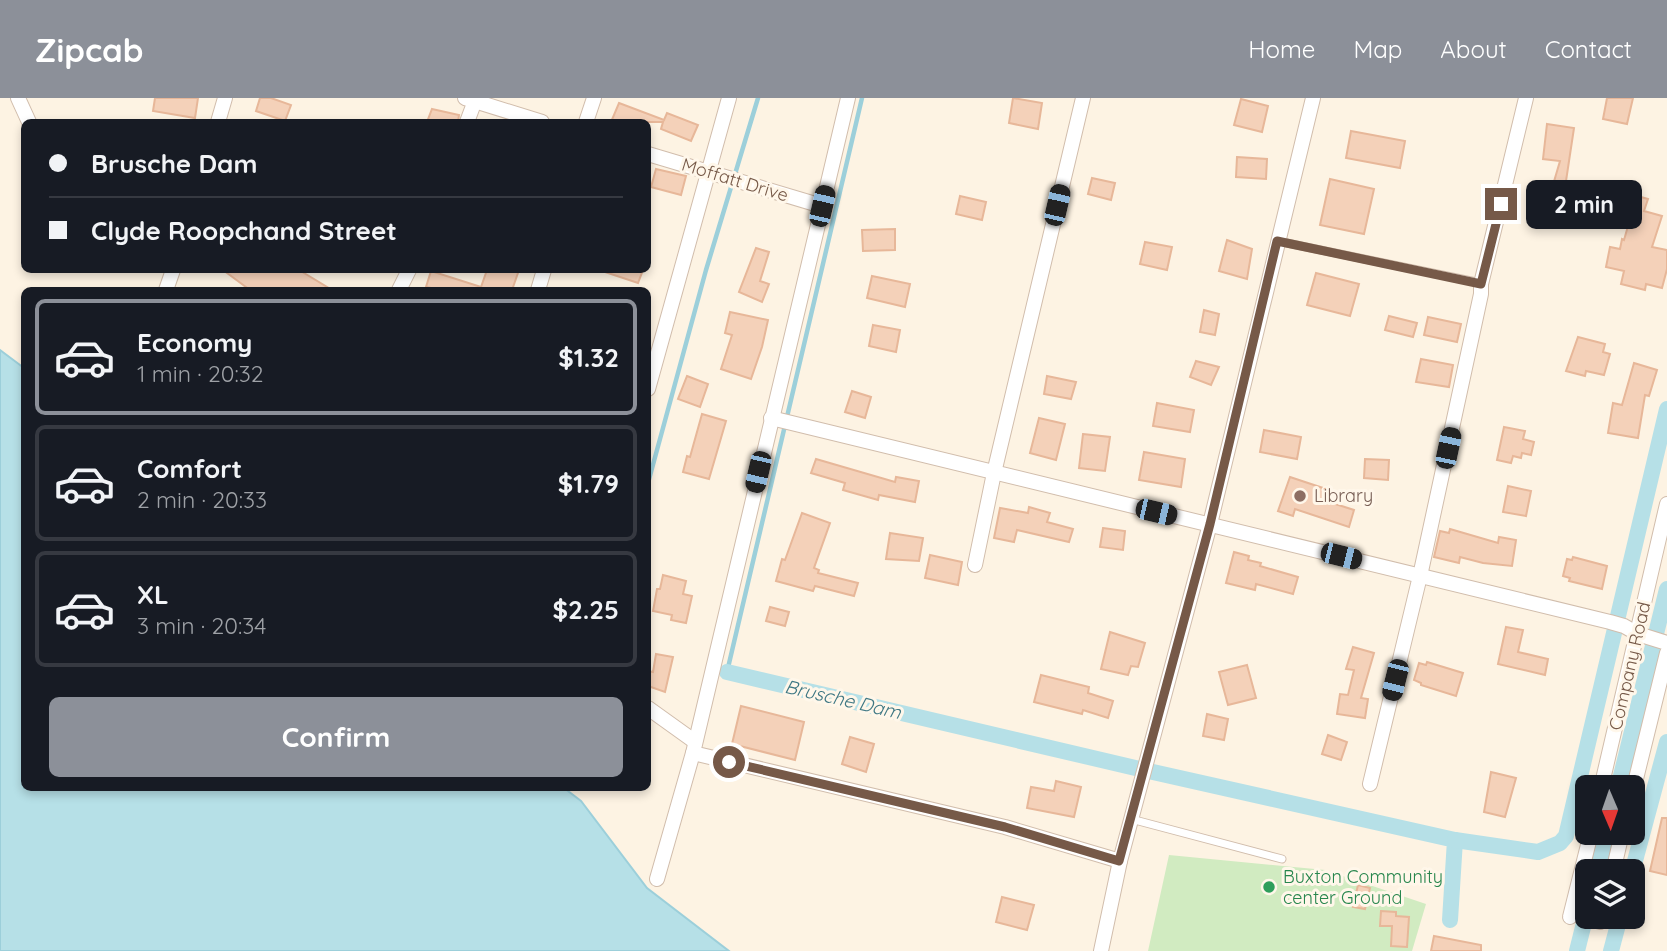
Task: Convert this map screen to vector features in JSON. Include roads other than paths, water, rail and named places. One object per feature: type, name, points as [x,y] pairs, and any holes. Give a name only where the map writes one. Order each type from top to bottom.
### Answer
[{"type":"street","points":[[18,98],[28,119]]},
{"type":"street","points":[[219,119],[225,98]]},
{"type":"street","points":[[587,119],[594,98]]},
{"type":"street","points":[[651,378],[713,173],[729,98]]},
{"type":"street","points":[[657,878],[693,747],[775,419],[848,98]]},
{"type":"street","points":[[975,565],[994,473],[1083,98]]},
{"type":"street","points":[[1101,951],[1119,861],[1210,524],[1313,98]]},
{"type":"street","points":[[1370,784],[1420,576],[1481,284],[1527,98]]},
{"type":"street","points":[[468,119],[472,99],[533,119]]},
{"type":"street","name":"Moffatt Drive","points":[[651,155],[822,206]]},
{"type":"street","points":[[775,419],[1617,624],[1666,646]]},
{"type":"street","name":"Company Road","points":[[1605,775],[1643,636],[1667,504]]},
{"type":"street","name":"Company Road","points":[[1637,775],[1666,646]]},
{"type":"street","points":[[651,711],[693,747],[1005,827],[1119,861]]},
{"type":"street","points":[[1570,918],[1588,845]]},
{"type":"lane","points":[[1277,241],[1481,284]]},
{"type":"lane","points":[[1131,819],[1282,859]]},
{"type":"water","points":[[0,350],[21,366],[21,791],[568,791],[581,801],[647,888],[729,951],[0,951]]},
{"type":"waterway","points":[[651,472],[706,270],[758,98]]},
{"type":"waterway","name":"Brusche Dam","points":[[727,672],[862,98]]},
{"type":"waterway","points":[[1455,840],[1538,852],[1560,843],[1566,836],[1667,409]]},
{"type":"waterway","points":[[1621,775],[1667,589]]},
{"type":"waterway","name":"Brusche Dam","points":[[727,672],[1455,840],[1450,920]]},
{"type":"waterway","points":[[1636,859],[1667,742]]},
{"type":"waterway","points":[[1600,859],[1604,845]]},
{"type":"waterway","points":[[1577,951],[1582,929]]},
{"type":"waterway","points":[[1611,951],[1617,929]]},
{"type":"place","name":"Library","points":[[1300,496]]},
{"type":"place","name":"Buxton Community center Ground","points":[[1269,887]]}]
